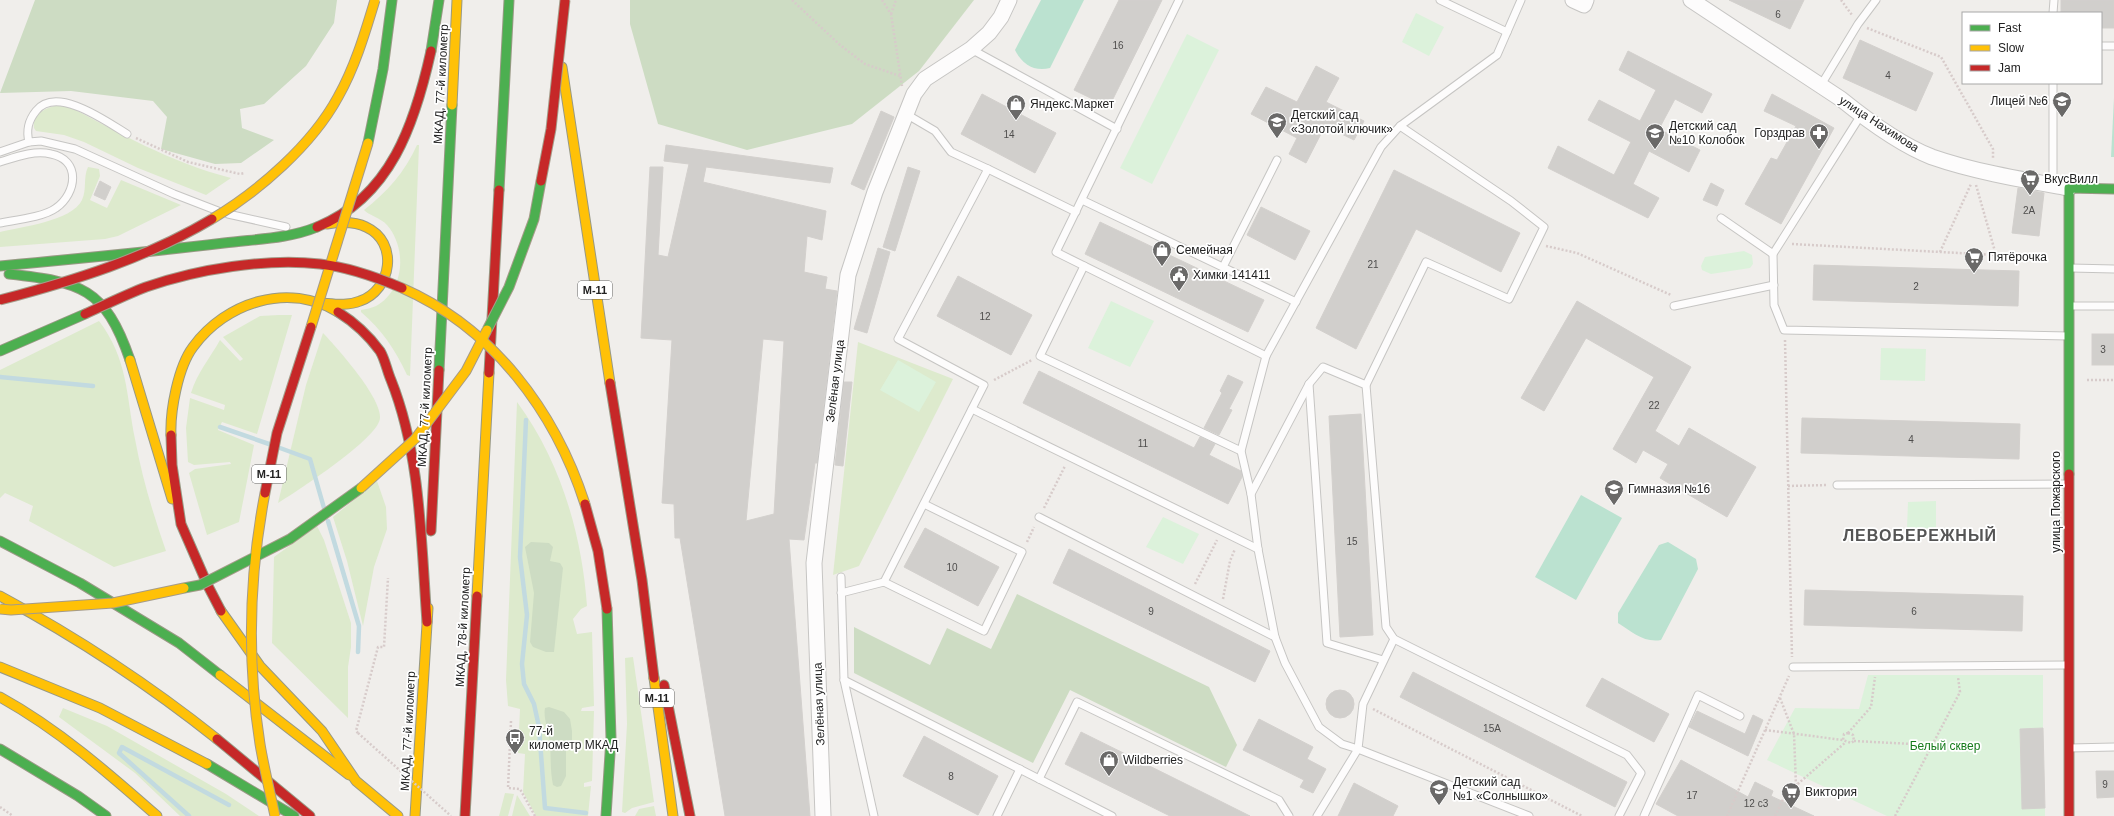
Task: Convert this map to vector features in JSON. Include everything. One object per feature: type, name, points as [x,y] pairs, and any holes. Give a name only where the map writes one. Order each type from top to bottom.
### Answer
[{"type":"main road","points":[[0,300],[98,269],[173,240],[222,213],[269,179],[310,137],[338,97],[362,43],[375,0]]},
{"type":"main road","name":"М-11","points":[[275,816],[260,745],[252,672],[251,604],[260,521],[276,433],[333,260],[368,143],[383,69],[392,0]]},
{"type":"main road","points":[[0,266],[200,247],[306,231],[325,224],[350,210],[372,190],[392,165],[405,141],[416,110],[435,26],[439,0]]},
{"type":"main road","name":"МКАД, 77-й километр","points":[[415,816],[427,622],[458,0]]},
{"type":"main road","name":"МКАД, 78-й километр","points":[[465,816],[509,0]]},
{"type":"main road","name":"М-11","points":[[556,0],[565,94],[642,580],[690,816]]},
{"type":"main road","points":[[0,609],[11,610],[113,603],[200,585],[290,539],[354,494],[415,439],[466,371],[509,287],[534,219],[551,129],[565,0]]},
{"type":"main road","name":"улица Нахимова","points":[[2069,188],[2114,190]]},
{"type":"main road","name":"улица Пожарского","points":[[2068,816],[2069,188]]},
{"type":"main road","points":[[181,524],[172,465],[170,416],[178,380],[192,348],[209,330],[232,311],[262,300],[290,297],[323,303],[346,304],[364,299],[377,289],[385,277],[389,264],[388,251],[383,240],[373,230],[350,222],[325,224]]},
{"type":"main road","points":[[0,351],[155,284],[226,268],[309,263],[354,271],[400,286],[438,307],[478,336],[510,367],[540,409],[561,446],[580,488],[598,551],[607,609],[612,678],[612,739],[606,816]]},
{"type":"main road","points":[[0,273],[67,282],[85,289],[98,300],[119,330],[138,380],[163,477],[181,524],[208,586],[227,621],[260,666],[322,731],[356,781]]},
{"type":"main road","points":[[323,303],[351,320],[380,352],[396,392],[406,430],[416,486],[427,622]]},
{"type":"main road","points":[[0,541],[80,583],[179,644],[356,781],[398,816]]},
{"type":"main road","name":"М-11","points":[[642,580],[664,760],[673,816]]},
{"type":"main road","points":[[0,596],[56,626],[152,688],[310,816]]},
{"type":"main road","points":[[0,668],[71,695],[144,730],[213,767],[294,816]]},
{"type":"main road","points":[[0,697],[31,714],[94,760],[157,816]]},
{"type":"main road","points":[[0,749],[78,796],[106,816]]},
{"type":"street","name":"Зелёная улица","points":[[823,816],[814,563],[848,275],[875,192],[914,94],[926,79],[971,49],[989,33],[1001,17],[1009,0]]},
{"type":"street","points":[[1573,0],[1584,5],[1586,0]]},
{"type":"street","name":"улица Нахимова","points":[[1691,0],[1821,85],[1861,115],[1910,146],[1931,156],[1977,169],[2069,188]]},
{"type":"lane","points":[[1180,0],[1056,252],[1266,356]]},
{"type":"lane","points":[[1440,0],[1507,32]]},
{"type":"lane","points":[[1521,0],[1497,55],[1400,126],[1381,147],[1266,356],[1241,451],[1251,494],[1258,549],[1275,637],[1296,686],[1318,727],[1342,744],[1529,816]]},
{"type":"lane","points":[[1821,85],[1858,24],[1876,0]]},
{"type":"lane","points":[[2053,12],[2054,0]]},
{"type":"lane","points":[[2102,46],[2114,46]]},
{"type":"lane","points":[[971,49],[1117,129]]},
{"type":"lane","points":[[2052,84],[2054,185]]},
{"type":"lane","points":[[29,142],[27,132],[30,118],[39,106],[51,101],[66,102],[95,115],[127,134]]},
{"type":"lane","points":[[906,114],[934,131],[951,152],[1076,212]]},
{"type":"lane","points":[[1861,115],[1773,254],[1774,304],[1784,330],[2069,336]]},
{"type":"lane","points":[[1400,126],[1511,201],[1544,227],[1509,298],[1426,262],[1366,385],[1386,627],[1394,639],[1627,755],[1641,773],[1619,816]]},
{"type":"lane","points":[[0,152],[29,142],[41,141],[75,149],[174,194],[227,214],[306,231]]},
{"type":"lane","points":[[0,162],[27,154],[50,153],[64,160],[70,167],[74,179],[71,191],[65,200],[55,209],[0,223]]},
{"type":"lane","points":[[1223,267],[1277,160]]},
{"type":"lane","points":[[884,582],[984,384],[898,340],[988,170]]},
{"type":"lane","points":[[1082,200],[1296,302]]},
{"type":"lane","points":[[1721,218],[1773,254]]},
{"type":"lane","points":[[1084,266],[1040,356],[1241,451]]},
{"type":"lane","points":[[2069,268],[2114,269]]},
{"type":"lane","points":[[1677,305],[1774,285]]},
{"type":"lane","points":[[2069,306],[2114,306]]},
{"type":"lane","points":[[1251,494],[1309,384],[1323,367],[1366,385]]},
{"type":"lane","points":[[1309,384],[1327,643],[1383,660]]},
{"type":"lane","points":[[972,409],[1258,549]]},
{"type":"lane","points":[[1837,485],[2068,484]]},
{"type":"lane","points":[[841,593],[884,582],[984,631],[1022,552],[924,504]]},
{"type":"lane","points":[[1039,517],[1275,637]]},
{"type":"lane","points":[[841,577],[844,680],[874,816]]},
{"type":"lane","points":[[1318,816],[1358,749],[1363,704],[1394,639]]},
{"type":"lane","points":[[1793,667],[2068,665]]},
{"type":"lane","points":[[844,680],[1112,816]]},
{"type":"lane","points":[[1644,816],[1698,695],[1740,716]]},
{"type":"lane","points":[[1039,779],[1077,702],[1279,800],[1288,816]]},
{"type":"lane","points":[[2068,748],[2114,747]]},
{"type":"lane","points":[[997,816],[1020,769]]},
{"type":"path","points":[[792,0],[840,45],[865,64],[900,76]]},
{"type":"path","points":[[882,0],[891,14],[906,114]]},
{"type":"path","points":[[891,14],[896,0]]},
{"type":"path","points":[[1841,0],[1858,24],[1941,57],[1993,149],[1992,164]]},
{"type":"path","points":[[127,134],[188,162],[240,174],[248,172]]},
{"type":"path","points":[[1940,252],[1974,176]]},
{"type":"path","points":[[1976,184],[1996,255]]},
{"type":"path","points":[[1535,243],[1577,253],[1673,296],[1677,305]]},
{"type":"path","points":[[1780,244],[2033,257]]},
{"type":"path","points":[[1727,816],[1793,667],[1784,330]]},
{"type":"path","points":[[984,384],[1040,356]]},
{"type":"path","points":[[2069,380],[2114,380]]},
{"type":"path","points":[[1022,552],[1070,457]]},
{"type":"path","points":[[1788,486],[1837,485]]},
{"type":"path","points":[[1190,594],[1222,531]]},
{"type":"path","points":[[1221,609],[1230,561],[1239,540]]},
{"type":"path","points":[[388,578],[384,647],[378,647],[356,731],[451,816]]},
{"type":"path","points":[[1895,816],[1960,692],[1957,666]]},
{"type":"path","points":[[1843,740],[1844,734],[1848,733],[1871,707],[1876,667]]},
{"type":"path","points":[[1779,697],[1794,734],[1796,786]]},
{"type":"path","points":[[1363,704],[1582,816]]},
{"type":"path","points":[[511,721],[508,788],[520,789],[535,816]]},
{"type":"path","points":[[1765,730],[1843,740],[1851,743],[1854,741],[1932,746]]},
{"type":"path","points":[[1848,733],[1853,735],[1854,741]]},
{"type":"path","points":[[1775,816],[1785,795],[1846,742]]},
{"type":"path","points":[[0,807],[13,816]]},
{"type":"green space","points":[[35,0],[337,0],[334,23],[306,66],[264,104],[240,109],[242,128],[274,140],[241,163],[215,164],[161,149],[167,117],[153,101],[71,91],[0,93]]},
{"type":"green space","points":[[630,0],[974,0],[919,71],[852,124],[747,150],[658,124],[630,24]]},
{"type":"green space","points":[[1041,0],[1084,0],[1050,68],[1044,69],[1029,66],[1021,59],[1015,50]]},
{"type":"green space","points":[[1416,13],[1444,27],[1429,56],[1402,42]]},
{"type":"green space","points":[[1187,34],[1219,50],[1152,184],[1120,168]]},
{"type":"green space","points":[[2114,98],[2114,157],[2111,157]]},
{"type":"green space","points":[[64,104],[145,146],[187,164],[231,178],[206,195],[138,168],[84,142],[64,135],[36,131],[34,128],[34,122],[39,113],[48,108]]},
{"type":"green space","points":[[417,145],[419,145],[410,376],[407,375],[387,340],[361,312],[361,310],[376,306],[386,299],[393,290],[400,268],[398,245],[393,234],[387,225],[364,210],[395,181],[407,164]]},
{"type":"green space","points":[[88,167],[99,169],[100,176],[90,200],[107,208],[121,180],[181,205],[118,236],[105,239],[0,247],[0,232],[45,222],[68,213],[76,207],[82,200]]},
{"type":"green space","points":[[1744,251],[1752,255],[1753,264],[1750,268],[1711,274],[1702,270],[1701,266],[1705,257]]},
{"type":"green space","points":[[1111,301],[1154,321],[1130,367],[1088,348]]},
{"type":"green space","points":[[292,315],[257,434],[222,422],[218,430],[254,445],[239,522],[207,535],[189,473],[195,469],[231,464],[230,462],[194,465],[188,462],[186,428],[190,398],[224,410],[225,405],[191,393],[200,372],[220,340],[240,361],[243,359],[223,337],[260,316]]},
{"type":"green space","points":[[99,321],[109,335],[121,363],[144,481],[166,551],[114,567],[29,521],[33,506],[5,493],[0,498],[0,370]]},
{"type":"green space","points":[[323,333],[358,374],[374,398],[380,418],[376,427],[352,451],[336,464],[278,503],[306,385]]},
{"type":"green space","points":[[858,342],[953,379],[859,566],[833,575]]},
{"type":"green space","points":[[1881,348],[1926,349],[1925,381],[1880,380]]},
{"type":"green space","points":[[898,360],[936,382],[919,412],[880,390]]},
{"type":"green space","points":[[517,402],[532,424],[557,473],[574,525],[580,552],[587,606],[581,609],[573,619],[577,634],[592,632],[594,706],[582,708],[581,711],[594,711],[592,781],[584,783],[584,787],[591,786],[588,816],[536,816],[523,792],[525,754],[518,753],[520,709],[508,706],[506,680]]},
{"type":"green space","points":[[377,481],[386,507],[387,529],[374,567],[363,626],[347,561],[333,517]]},
{"type":"green space","points":[[1581,495],[1622,518],[1576,600],[1535,577]]},
{"type":"green space","points":[[1936,501],[1936,529],[1907,528],[1908,502]]},
{"type":"green space","points":[[1163,517],[1199,534],[1183,564],[1146,547]]},
{"type":"green space","points":[[317,526],[324,540],[351,623],[351,647],[348,667],[348,718],[272,643],[274,557]]},
{"type":"green space","points":[[531,542],[549,543],[553,547],[550,561],[560,563],[563,568],[554,652],[546,652],[533,647],[530,642],[534,593],[525,547]]},
{"type":"green space","points":[[1668,542],[1696,559],[1698,569],[1661,640],[1649,640],[1638,636],[1618,623],[1618,613],[1659,545]]},
{"type":"green space","points":[[1017,594],[1209,687],[1237,745],[1226,767],[1070,690],[1033,763],[854,673],[854,627],[930,665],[947,628],[991,649]]},
{"type":"green space","points":[[633,657],[654,802],[632,808],[625,813],[622,812],[627,724],[625,658]]},
{"type":"green space","name":"Белый сквер","points":[[1868,675],[2043,675],[2043,728],[2020,729],[2022,808],[2045,808],[2045,816],[1887,816],[1767,760],[1795,708],[1859,709]]},
{"type":"green space","points":[[549,707],[564,712],[570,719],[572,731],[572,742],[566,751],[566,776],[561,786],[557,787],[553,785],[550,743],[545,716],[545,708]]},
{"type":"green space","points":[[63,708],[107,726],[226,794],[259,816],[180,816],[135,773],[59,717]]},
{"type":"green space","points":[[505,793],[514,794],[508,816],[499,816]]},
{"type":"green space","points":[[517,795],[530,816],[512,816]]},
{"type":"green space","points":[[654,806],[656,816],[635,816],[639,809]]},
{"type":"building","points":[[1119,0],[1162,0],[1109,107],[1074,90]]},
{"type":"building","points":[[1729,0],[1804,0],[1790,29]]},
{"type":"building","points":[[2061,0],[2114,0],[2114,28],[2102,28],[2102,12],[2061,12]]},
{"type":"building","points":[[1860,40],[1933,73],[1916,111],[1843,78]]},
{"type":"building","points":[[1628,51],[1712,94],[1702,113],[1675,99],[1659,129],[1700,150],[1689,172],[1649,151],[1633,184],[1659,198],[1648,218],[1548,168],[1558,146],[1614,175],[1631,142],[1588,120],[1599,100],[1640,121],[1656,90],[1619,70]]},
{"type":"building","points":[[1316,66],[1339,78],[1326,102],[1364,121],[1354,140],[1325,126],[1306,163],[1289,154],[1297,138],[1251,114],[1266,87],[1297,102]]},
{"type":"building","points":[[982,94],[1056,133],[1035,173],[961,134]]},
{"type":"building","points":[[1772,94],[1834,128],[1781,224],[1745,204],[1771,158],[1777,160],[1796,126],[1764,111]]},
{"type":"building","points":[[881,111],[894,117],[864,190],[851,184]]},
{"type":"building","points":[[666,145],[833,168],[830,183],[706,167],[703,182],[826,211],[822,240],[807,236],[804,272],[827,277],[825,289],[837,291],[817,463],[815,463],[804,540],[789,539],[810,816],[725,816],[680,538],[675,538],[674,504],[662,503],[672,340],[641,338],[650,167],[663,167],[658,255],[668,257],[689,164],[664,161]],"holes":[[[763,339],[784,341],[774,514],[746,521]]]},
{"type":"building","points":[[908,167],[920,171],[895,251],[883,247]]},
{"type":"building","points":[[1394,170],[1520,233],[1501,272],[1416,229],[1356,349],[1316,328]]},
{"type":"building","points":[[100,181],[111,187],[105,200],[94,195]]},
{"type":"building","points":[[1711,183],[1724,190],[1717,206],[1703,200]]},
{"type":"building","points":[[2018,188],[2044,193],[2039,236],[2012,233]]},
{"type":"building","points":[[1261,207],[1310,231],[1295,260],[1247,235]]},
{"type":"building","points":[[1100,222],[1264,300],[1248,332],[1085,254]]},
{"type":"building","points":[[878,248],[890,252],[867,333],[854,329]]},
{"type":"building","points":[[1814,265],[2019,271],[2018,306],[1813,300]]},
{"type":"building","points":[[958,276],[1032,315],[1011,355],[937,316]]},
{"type":"building","points":[[1577,301],[1691,367],[1655,431],[1679,446],[1689,428],[1756,467],[1727,517],[1660,478],[1668,464],[1643,450],[1636,463],[1613,449],[1654,377],[1586,338],[1544,411],[1521,398]]},
{"type":"building","points":[[2092,334],[2114,334],[2114,365],[2092,365]]},
{"type":"building","points":[[1039,371],[1194,448],[1200,437],[1215,444],[1209,455],[1241,471],[1242,477],[1228,504],[1023,403]]},
{"type":"building","points":[[1228,375],[1243,382],[1229,409],[1232,410],[1219,435],[1204,428],[1222,393],[1220,391]]},
{"type":"building","points":[[844,382],[852,382],[843,466],[835,465]]},
{"type":"building","points":[[1361,414],[1373,635],[1340,637],[1329,416]]},
{"type":"building","points":[[1802,418],[2020,424],[2019,459],[1801,453]]},
{"type":"building","points":[[925,528],[999,567],[978,606],[904,567]]},
{"type":"building","points":[[1069,549],[1270,651],[1255,682],[1053,583]]},
{"type":"building","points":[[1805,590],[2023,596],[2022,631],[1804,625]]},
{"type":"building","points":[[1413,672],[1627,782],[1615,807],[1400,697]]},
{"type":"building","points":[[1602,678],[1669,714],[1654,742],[1586,706]]},
{"type":"building","points":[[1340,690],[1346,691],[1350,694],[1353,698],[1353,710],[1350,714],[1346,717],[1340,718],[1334,717],[1330,714],[1327,710],[1326,704],[1327,698],[1330,694],[1334,691]]},
{"type":"building","points":[[1697,711],[1745,734],[1753,715],[1763,720],[1748,756],[1689,727]]},
{"type":"building","points":[[1259,719],[1313,747],[1307,759],[1326,769],[1313,793],[1300,787],[1304,780],[1243,750]]},
{"type":"building","points":[[2043,728],[2045,808],[2022,809],[2020,729]]},
{"type":"building","points":[[1081,732],[1250,816],[1170,816],[1065,764]]},
{"type":"building","points":[[924,736],[998,776],[978,815],[903,776]]},
{"type":"building","points":[[1681,760],[1748,797],[1755,782],[1773,791],[1771,796],[1814,816],[1678,816],[1656,804]]},
{"type":"building","points":[[2096,771],[2114,771],[2114,797],[2097,798]]},
{"type":"building","points":[[1354,783],[1398,806],[1393,816],[1338,816]]},
{"type":"waterway","points":[[0,377],[93,386]]},
{"type":"waterway","points":[[526,420],[520,557],[527,615],[522,664],[524,684],[534,704],[539,727],[545,808],[586,813]]},
{"type":"waterway","points":[[220,427],[269,444]]},
{"type":"waterway","points":[[280,448],[310,459],[324,508]]},
{"type":"waterway","points":[[328,521],[359,626],[358,652]]},
{"type":"waterway","points":[[189,816],[119,753],[122,747],[229,805]]},
{"type":"traffic: fast","points":[[368,143],[383,69],[392,0]]},
{"type":"traffic: fast","points":[[431,51],[439,0]]},
{"type":"traffic: fast","points":[[499,190],[509,0]]},
{"type":"traffic: fast","points":[[439,370],[452,105]]},
{"type":"traffic: fast","points":[[487,330],[509,287],[534,219],[541,181]]},
{"type":"traffic: fast","points":[[2069,474],[2069,188],[2114,189]]},
{"type":"traffic: fast","points":[[0,266],[271,238],[295,234],[317,227]]},
{"type":"traffic: fast","points":[[9,274],[34,277],[72,285],[87,293],[99,303],[111,317],[121,336],[130,360]]},
{"type":"traffic: fast","points":[[0,351],[85,314]]},
{"type":"traffic: fast","points":[[184,588],[200,585],[290,539],[361,488]]},
{"type":"traffic: fast","points":[[0,541],[80,583],[179,643],[220,675]]},
{"type":"traffic: fast","points":[[606,816],[611,738],[607,609]]},
{"type":"traffic: fast","points":[[0,749],[78,796],[106,816]]},
{"type":"traffic: fast","points":[[207,764],[294,816]]},
{"type":"traffic: slow","points":[[212,219],[248,195],[283,166],[314,132],[327,115],[350,74],[375,0]]},
{"type":"traffic: slow","points":[[452,105],[457,0]]},
{"type":"traffic: slow","points":[[562,67],[610,383]]},
{"type":"traffic: slow","points":[[311,327],[368,143]]},
{"type":"traffic: slow","points":[[323,303],[351,304],[371,295],[379,287],[385,277],[387,266],[387,254],[383,243],[377,234],[366,227],[357,224],[342,222],[327,224]]},
{"type":"traffic: slow","points":[[402,288],[435,305],[465,326],[492,349],[516,376],[538,405],[557,437],[585,504]]},
{"type":"traffic: slow","points":[[171,435],[172,414],[176,390],[183,366],[193,347],[207,331],[223,318],[240,308],[259,301],[279,298],[299,298],[319,303],[338,312]]},
{"type":"traffic: slow","points":[[361,488],[415,439],[466,371],[487,330]]},
{"type":"traffic: slow","points":[[130,360],[172,499]]},
{"type":"traffic: slow","points":[[477,596],[489,373]]},
{"type":"traffic: slow","points":[[265,493],[253,587],[252,650],[253,681],[260,744],[275,816]]},
{"type":"traffic: slow","points":[[0,609],[11,610],[113,603],[184,588]]},
{"type":"traffic: slow","points":[[0,596],[85,645],[165,699],[217,739]]},
{"type":"traffic: slow","points":[[415,816],[428,608]]},
{"type":"traffic: slow","points":[[221,611],[260,666],[322,731],[356,781],[398,816]]},
{"type":"traffic: slow","points":[[0,667],[100,708],[207,764]]},
{"type":"traffic: slow","points":[[220,675],[349,775]]},
{"type":"traffic: slow","points":[[654,678],[673,816]]},
{"type":"traffic: slow","points":[[0,697],[42,723],[82,752],[157,816]]},
{"type":"traffic: jam","points":[[541,181],[551,129],[565,0]]},
{"type":"traffic: jam","points":[[317,227],[342,214],[364,197],[381,177],[396,155],[417,105],[431,51]]},
{"type":"traffic: jam","points":[[489,373],[499,190]]},
{"type":"traffic: jam","points":[[0,300],[55,285],[136,257],[187,233],[212,219]]},
{"type":"traffic: jam","points":[[85,314],[138,290],[166,281],[210,270],[255,264],[299,263],[330,265],[362,273],[402,288]]},
{"type":"traffic: jam","points":[[338,312],[361,330],[380,351],[385,361],[401,409],[414,468],[418,499],[427,622]]},
{"type":"traffic: jam","points":[[265,493],[277,433],[311,327]]},
{"type":"traffic: jam","points":[[431,531],[439,370]]},
{"type":"traffic: jam","points":[[610,383],[642,580],[654,678]]},
{"type":"traffic: jam","points":[[171,435],[172,465],[181,524],[208,586],[221,611]]},
{"type":"traffic: jam","points":[[2069,474],[2069,816]]},
{"type":"traffic: jam","points":[[585,504],[598,551],[607,609]]},
{"type":"traffic: jam","points":[[465,816],[477,596]]},
{"type":"traffic: jam","points":[[664,685],[690,816]]},
{"type":"traffic: jam","points":[[217,739],[310,816]]},
{"type":"place","name":"Лицей №6","points":[[2062,118]]},
{"type":"place","name":"Яндекс.Маркет","points":[[1016,121]]},
{"type":"place","name":"Детский сад «Золотой ключик»","points":[[1277,139]]},
{"type":"place","name":"Детский сад №10 Колобок","points":[[1655,150]]},
{"type":"place","name":"Горздрав","points":[[1819,150]]},
{"type":"place","name":"ВкусВилл","points":[[2030,196]]},
{"type":"place","name":"Семейная","points":[[1162,267]]},
{"type":"place","name":"Пятёрочка","points":[[1974,274]]},
{"type":"place","name":"Химки 141411","points":[[1179,292]]},
{"type":"place","name":"Гимназия №16","points":[[1614,506]]},
{"type":"place","name":"77-й километр МКАД","points":[[515,755]]},
{"type":"place","name":"Wildberries","points":[[1109,777]]},
{"type":"place","name":"Детский сад №1 «Солнышко»","points":[[1439,806]]},
{"type":"place","name":"Виктория","points":[[1791,809]]},
{"type":"district","name":"ЛЕВОБЕРЕЖНЫЙ","points":[[1920,535]]}]
